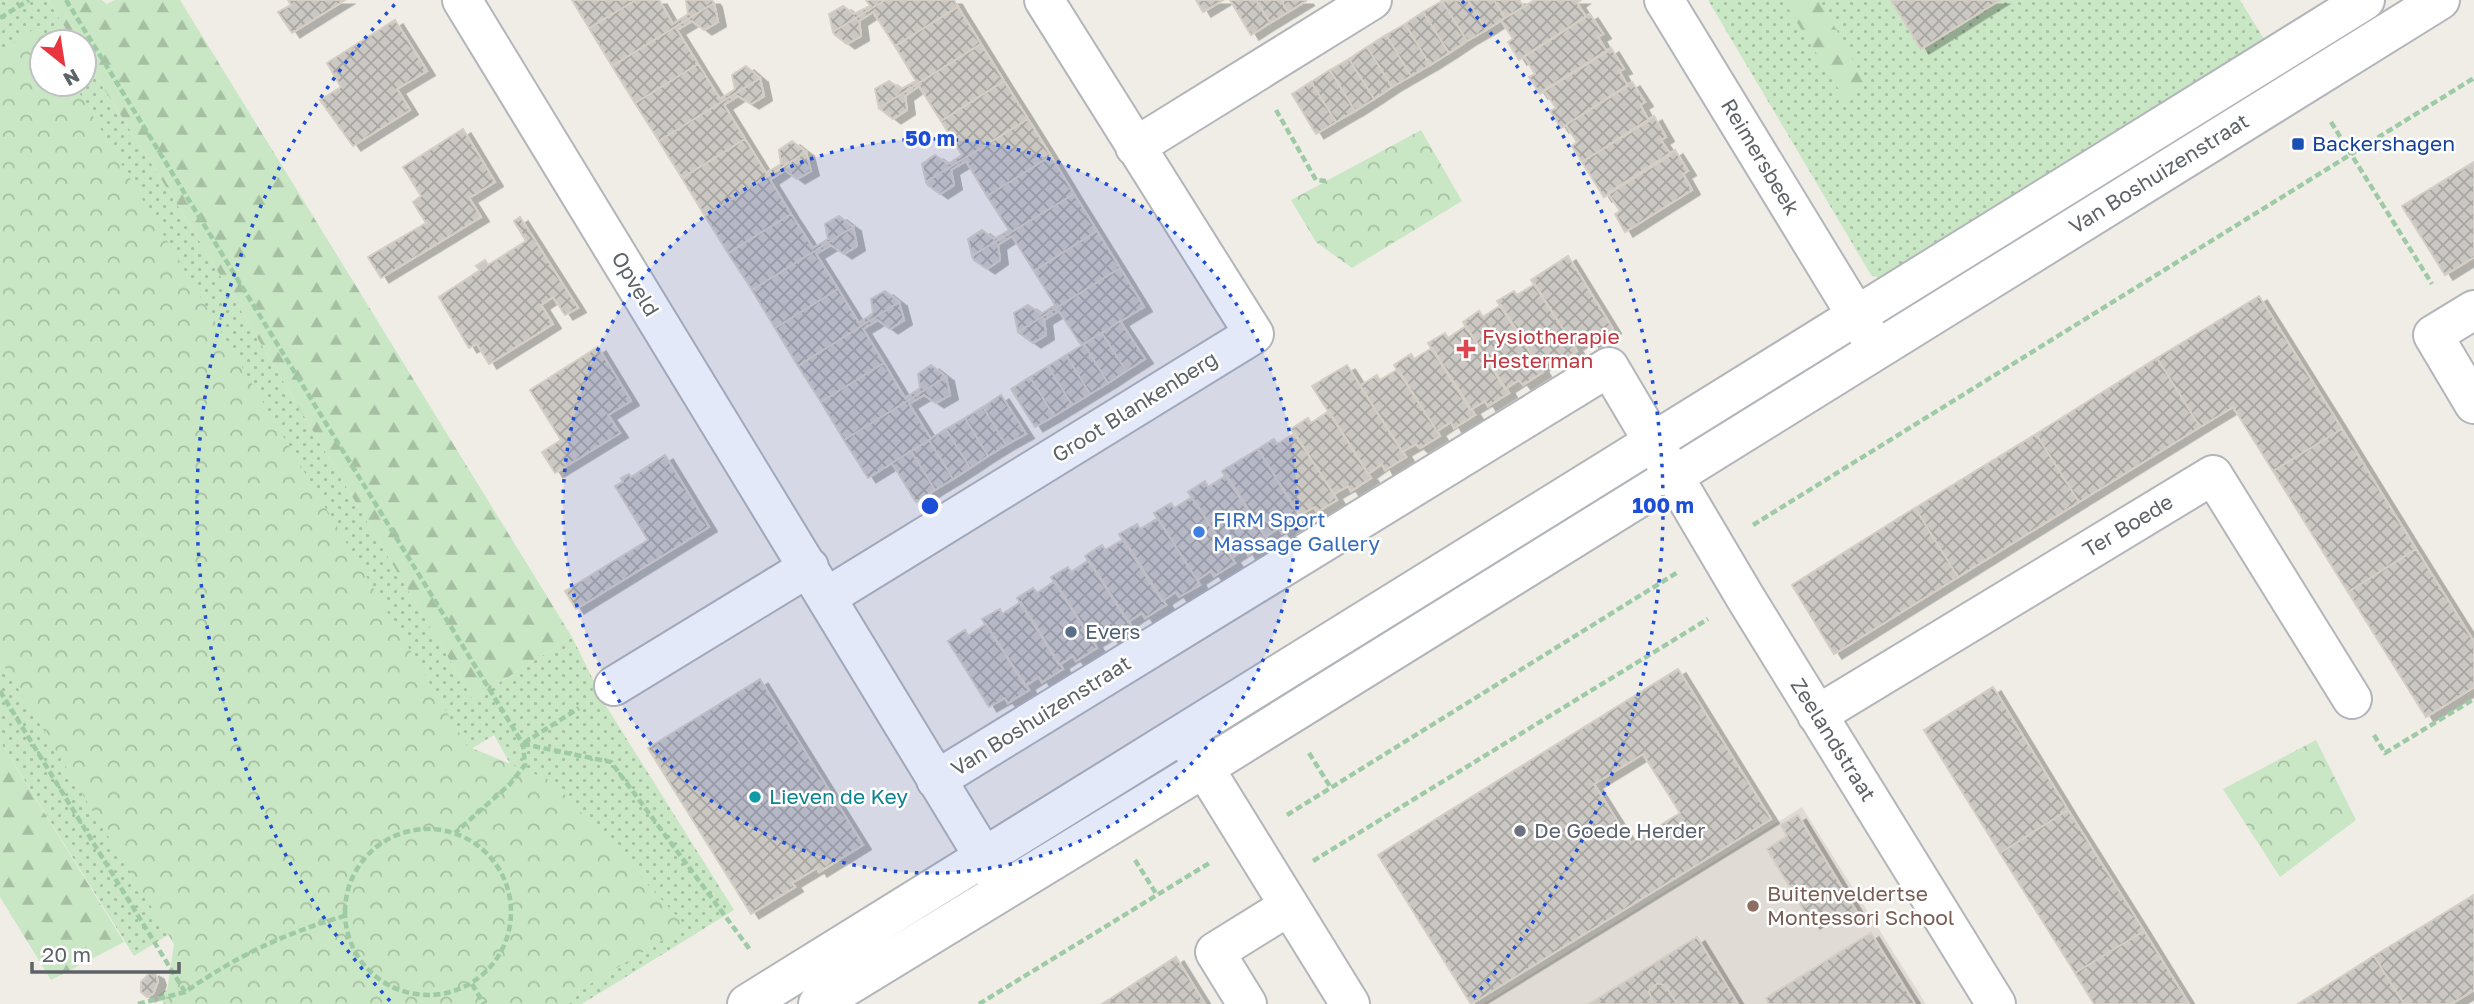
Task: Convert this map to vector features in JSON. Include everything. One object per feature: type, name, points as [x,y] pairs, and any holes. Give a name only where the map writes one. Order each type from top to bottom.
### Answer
[{"type":"street","name":"Opveld","points":[[462,0],[994,874]]},
{"type":"street","name":"Groot Blankenberg","points":[[818,582],[1254,334],[1044,0]]},
{"type":"street","points":[[1135,147],[1372,0]]},
{"type":"street","name":"Reimersbeek","points":[[1664,0],[1857,315]]},
{"type":"street","name":"Van Boshuizenstraat","points":[[818,1004],[1184,734],[2365,0]]},
{"type":"street","name":"Van Boshuizenstraat","points":[[762,995],[1204,768],[2440,0]]},
{"type":"street","points":[[1857,315],[1877,348]]},
{"type":"street","points":[[2454,322],[2474,404]]},
{"type":"street","name":"Van Boshuizenstraat","points":[[936,780],[1609,368],[1673,475]]},
{"type":"street","name":"Zeelandstraat","points":[[1673,475],[1817,715],[1996,1004]]},
{"type":"street","name":"Ter Boede","points":[[1817,715],[2213,475],[2352,699]]},
{"type":"street","points":[[614,686],[818,582]]},
{"type":"street","points":[[1184,734],[1350,1004]]},
{"type":"street","points":[[1247,1004],[1215,952],[1282,895]]},
{"type":"path","points":[[0,18],[29,0]]},
{"type":"path","points":[[66,0],[523,744],[525,765],[509,785],[455,833]]},
{"type":"path","points":[[1254,73],[1316,180],[1325,181]]},
{"type":"path","points":[[2306,83],[2454,322]]},
{"type":"path","points":[[1282,895],[1745,597]]},
{"type":"path","points":[[523,744],[614,686]]},
{"type":"path","points":[[0,691],[185,992]]},
{"type":"path","points":[[2352,699],[2385,753],[2474,699]]},
{"type":"path","points":[[523,744],[611,762],[762,995]]},
{"type":"path","points":[[429,828],[455,833],[479,845],[498,865],[509,889],[512,917],[506,943],[493,966],[472,984],[446,995],[426,995],[388,986],[366,969],[350,944],[344,916],[347,890],[359,865],[378,846],[402,832],[429,828]]},
{"type":"path","points":[[138,1004],[185,992],[233,959],[293,931],[344,916]]},
{"type":"path","points":[[472,984],[484,1004]]},
{"type":"shaded area","name":"Buitenveldertse Montessori School","points":[[1802,807],[1926,1004],[1483,1004]]},
{"type":"green space","points":[[0,0],[48,0],[65,28],[28,28],[28,98],[98,98],[98,79],[190,225],[473,699],[572,637],[606,706],[734,910],[582,1004],[164,1004],[158,995],[518,778],[494,735],[134,956],[0,741]]},
{"type":"green space","points":[[48,0],[102,0],[107,4],[115,0],[180,0],[572,637],[473,699],[190,225],[98,79],[98,28],[65,28]]},
{"type":"green space","points":[[1708,0],[2240,0],[2269,47],[1882,279],[1871,275]]},
{"type":"green space","points":[[1783,0],[1820,0],[1865,82],[1848,104]]},
{"type":"green space","points":[[28,33],[28,98],[82,98],[467,746],[552,781],[686,926],[557,1004],[165,1004],[174,944],[0,659],[0,51]]},
{"type":"green space","points":[[1421,130],[1462,201],[1352,268],[1316,242],[1291,200]]},
{"type":"green space","points":[[2316,740],[2356,820],[2280,877],[2223,789]]},
{"type":"green space","points":[[0,741],[124,942],[51,980],[0,897]]},
{"type":"building","points":[[288,0],[345,0],[292,33],[278,12],[291,5]]},
{"type":"building","points":[[572,0],[636,0],[589,28]]},
{"type":"building","points":[[636,0],[659,0],[673,24],[688,14],[686,0],[712,0],[714,3],[612,66],[589,28]]},
{"type":"building","points":[[866,0],[885,0],[833,32],[829,14],[843,6],[854,14],[870,6]]},
{"type":"building","points":[[885,0],[954,0],[958,7],[895,46],[873,12],[859,21],[861,36],[847,44],[833,32]]},
{"type":"building","points":[[1196,0],[1223,0],[1203,12]]},
{"type":"building","points":[[1230,0],[1256,0],[1270,23],[1251,35]]},
{"type":"building","points":[[1256,0],[1281,0],[1288,12],[1270,23]]},
{"type":"building","points":[[1281,0],[1305,0],[1306,1],[1288,12]]},
{"type":"building","points":[[1468,0],[1486,30],[1467,41],[1442,1]]},
{"type":"building","points":[[1468,0],[1494,0],[1505,18],[1486,30]]},
{"type":"building","points":[[1494,0],[1519,0],[1524,7],[1505,18]]},
{"type":"building","points":[[1535,0],[1581,0],[1577,3],[1586,17],[1519,60],[1508,42],[1513,39],[1501,20]]},
{"type":"building","points":[[1891,0],[2000,0],[1921,49]]},
{"type":"building","points":[[1442,1],[1467,41],[1449,53],[1423,12]]},
{"type":"building","points":[[714,3],[718,22],[704,30],[692,21],[677,30],[698,64],[635,103],[612,66]]},
{"type":"building","points":[[958,7],[981,44],[879,108],[875,89],[889,81],[901,89],[916,81],[895,46]]},
{"type":"building","points":[[1423,12],[1449,53],[1430,65],[1405,24]]},
{"type":"building","points":[[1590,14],[1603,34],[1598,37],[1607,52],[1540,94],[1529,77],[1535,74],[1524,56]]},
{"type":"building","points":[[395,20],[427,71],[397,89],[410,110],[353,146],[320,100],[341,87],[327,63]]},
{"type":"building","points":[[1405,24],[1430,65],[1411,76],[1386,35]]},
{"type":"building","points":[[1386,35],[1411,76],[1392,87],[1367,47]]},
{"type":"building","points":[[981,44],[1004,81],[941,121],[919,86],[905,96],[907,110],[893,119],[879,108]]},
{"type":"building","points":[[1367,47],[1392,87],[1374,99],[1349,59]]},
{"type":"building","points":[[1611,48],[1624,69],[1619,71],[1628,86],[1561,128],[1550,111],[1556,108],[1544,90]]},
{"type":"building","points":[[1349,59],[1374,99],[1355,111],[1330,70]]},
{"type":"building","points":[[698,64],[720,99],[735,89],[732,75],[746,66],[760,78],[659,141],[635,103]]},
{"type":"building","points":[[1330,70],[1355,111],[1336,122],[1311,82]]},
{"type":"building","points":[[760,78],[764,96],[751,104],[738,96],[724,105],[745,139],[682,178],[659,141]]},
{"type":"building","points":[[1004,81],[1028,119],[926,182],[922,164],[935,155],[948,164],[962,155],[941,121]]},
{"type":"building","points":[[1311,82],[1336,122],[1316,134],[1292,94]]},
{"type":"building","points":[[1632,82],[1645,102],[1640,105],[1649,121],[1582,162],[1572,146],[1577,142],[1566,125]]},
{"type":"building","points":[[1654,116],[1666,137],[1661,140],[1671,155],[1604,197],[1582,162]]},
{"type":"building","points":[[1028,119],[1051,156],[987,196],[966,161],[951,170],[954,185],[940,194],[926,182]]},
{"type":"building","points":[[463,129],[495,182],[469,198],[481,217],[381,278],[368,257],[426,223],[413,202],[421,196],[403,167]]},
{"type":"building","points":[[745,139],[766,173],[781,164],[779,150],[792,141],[806,152],[705,216],[682,178]]},
{"type":"building","points":[[1675,150],[1688,171],[1683,174],[1692,190],[1625,232],[1615,214],[1620,211],[1608,193]]},
{"type":"building","points":[[806,152],[811,171],[797,179],[785,170],[770,180],[791,214],[728,253],[705,216]]},
{"type":"building","points":[[1051,156],[1074,194],[972,256],[968,239],[982,230],[994,239],[1009,230],[987,196]]},
{"type":"building","points":[[2474,162],[2474,257],[2445,275],[2402,206]]},
{"type":"building","points":[[1074,194],[1097,231],[1034,271],[1012,236],[998,245],[1000,260],[987,269],[974,260],[972,256]]},
{"type":"building","points":[[791,214],[813,248],[828,239],[825,224],[839,216],[853,227],[752,290],[728,253]]},
{"type":"building","points":[[520,217],[578,308],[565,315],[553,297],[541,305],[553,324],[489,364],[477,344],[469,348],[439,297],[480,270],[476,266],[485,260],[488,265],[526,241],[514,221]]},
{"type":"building","points":[[853,227],[857,246],[844,254],[831,245],[816,254],[838,289],[775,328],[752,290]]},
{"type":"building","points":[[1097,231],[1120,268],[1018,332],[1014,313],[1028,305],[1041,314],[1055,305],[1034,271]]},
{"type":"building","points":[[1568,256],[1613,329],[1591,343],[1588,337],[1574,346],[1531,280]]},
{"type":"building","points":[[1120,268],[1144,307],[1081,345],[1059,311],[1044,320],[1046,335],[1033,343],[1018,332]]},
{"type":"building","points":[[1535,284],[1577,351],[1557,363],[1554,359],[1539,367],[1497,301],[1514,291],[1517,295]]},
{"type":"building","points":[[838,289],[859,323],[873,313],[871,299],[885,291],[899,302],[798,366],[775,328]]},
{"type":"building","points":[[2259,296],[2342,429],[2273,471],[2233,407],[2200,427],[2157,358]]},
{"type":"building","points":[[899,302],[904,320],[890,329],[878,320],[863,329],[884,363],[821,402],[798,366]]},
{"type":"building","points":[[1501,305],[1543,372],[1523,385],[1519,380],[1505,389],[1463,322],[1479,311],[1483,317]]},
{"type":"building","points":[[1120,321],[1145,359],[1126,371],[1102,333]]},
{"type":"building","points":[[1466,326],[1509,393],[1488,406],[1485,401],[1470,410],[1428,343],[1445,333],[1448,338]]},
{"type":"building","points":[[1102,333],[1126,371],[1108,383],[1084,344]]},
{"type":"building","points":[[1084,344],[1108,383],[1090,394],[1066,355]]},
{"type":"building","points":[[598,347],[631,401],[608,415],[620,433],[555,473],[542,452],[561,440],[530,390]]},
{"type":"building","points":[[1432,348],[1475,415],[1454,428],[1451,422],[1437,431],[1394,365],[1411,354],[1414,359]]},
{"type":"building","points":[[1066,355],[1090,394],[1072,405],[1048,366]]},
{"type":"building","points":[[2157,358],[2200,427],[2079,502],[2036,434]]},
{"type":"building","points":[[884,363],[905,398],[920,388],[918,374],[931,365],[946,377],[844,440],[821,402]]},
{"type":"building","points":[[1347,365],[1406,457],[1385,470],[1382,464],[1368,474],[1312,386]]},
{"type":"building","points":[[1048,366],[1072,405],[1054,416],[1030,377]]},
{"type":"building","points":[[1398,369],[1440,436],[1420,448],[1416,444],[1402,452],[1360,386],[1377,375],[1380,380]]},
{"type":"building","points":[[946,377],[950,395],[936,403],[924,395],[909,404],[931,439],[868,478],[844,440]]},
{"type":"building","points":[[1030,377],[1054,416],[1035,427],[1011,389]]},
{"type":"building","points":[[1001,395],[1026,434],[1006,445],[983,407]]},
{"type":"building","points":[[983,407],[1006,445],[988,456],[965,418]]},
{"type":"building","points":[[1329,411],[1371,478],[1351,491],[1348,486],[1334,494],[1291,429],[1308,418],[1311,423]]},
{"type":"building","points":[[965,418],[988,456],[970,468],[946,429]]},
{"type":"building","points":[[946,429],[970,468],[953,479],[929,440]]},
{"type":"building","points":[[2342,429],[2416,549],[2348,592],[2273,471]]},
{"type":"building","points":[[1295,433],[1337,500],[1317,512],[1314,507],[1299,516],[1258,449],[1274,439],[1277,444]]},
{"type":"building","points":[[2036,434],[2079,502],[1958,577],[1915,508]]},
{"type":"building","points":[[929,440],[953,479],[935,490],[911,451]]},
{"type":"building","points":[[1258,449],[1303,520],[1282,533],[1279,528],[1265,537],[1222,471]]},
{"type":"building","points":[[911,451],[935,490],[916,502],[892,463]]},
{"type":"building","points":[[665,455],[709,527],[576,609],[565,591],[648,540],[615,486],[623,482],[621,478],[629,474],[631,477]]},
{"type":"building","points":[[1227,475],[1269,542],[1248,555],[1245,549],[1231,558],[1188,492],[1205,481],[1208,487]]},
{"type":"building","points":[[1192,497],[1235,563],[1214,576],[1211,571],[1197,580],[1154,513],[1171,503],[1174,508]]},
{"type":"building","points":[[1915,508],[1958,577],[1834,654],[1792,585]]},
{"type":"building","points":[[1158,518],[1200,585],[1179,597],[1176,592],[1162,601],[1119,534],[1137,524],[1140,529]]},
{"type":"building","points":[[1124,539],[1166,605],[1145,618],[1142,613],[1128,622],[1085,556],[1102,545],[1105,550]]},
{"type":"building","points":[[2416,549],[2474,642],[2474,687],[2426,717],[2348,592]]},
{"type":"building","points":[[1089,560],[1132,627],[1111,640],[1108,634],[1093,643],[1051,577],[1068,567],[1071,572]]},
{"type":"building","points":[[1055,581],[1097,648],[1076,661],[1073,656],[1059,665],[1017,598],[1033,588],[1037,593]]},
{"type":"building","points":[[1021,602],[1063,669],[1042,682],[1039,677],[1025,686],[982,619],[1000,609],[1002,614]]},
{"type":"building","points":[[986,624],[1029,690],[1008,703],[1005,698],[989,707],[948,641],[965,630],[968,636]]},
{"type":"building","name":"De Goede Herder","points":[[1678,669],[1771,819],[1471,1004],[1378,855]],"holes":[[[1643,754],[1680,813],[1631,843],[1594,784]]]},
{"type":"building","name":"Lieven de Key","points":[[760,679],[863,845],[819,872],[817,868],[792,883],[795,887],[751,914],[648,748]]},
{"type":"building","points":[[1993,687],[2068,810],[2000,853],[1924,730]]},
{"type":"building","points":[[2068,810],[2144,931],[2075,973],[2000,853]]},
{"type":"building","points":[[1798,815],[1857,912],[1840,922],[1833,911],[1812,924],[1767,849],[1787,836],[1781,825]]},
{"type":"building","points":[[2474,895],[2474,990],[2451,1004],[2404,1004],[2374,956]]},
{"type":"building","points":[[2144,931],[2189,1004],[2094,1004],[2075,973]]},
{"type":"building","points":[[1871,933],[1915,1004],[1769,1004],[1766,998]]},
{"type":"building","points":[[1697,937],[1738,1004],[1677,1004],[1666,986],[1658,983],[1649,991],[1653,1004],[1589,1004]]},
{"type":"building","points":[[2374,956],[2404,1004],[2298,1004]]},
{"type":"building","points":[[1176,957],[1205,1004],[1102,1004]]},
{"type":"building","points":[[151,972],[156,975],[158,981],[153,994],[147,997],[141,992],[141,982]]},
{"type":"building","points":[[1658,983],[1666,986],[1677,1004],[1653,1004],[1649,991]]},
{"type":"place","name":"Backershagen","points":[[2298,144]]},
{"type":"place","name":"Fysiotherapie Hesterman","points":[[1466,349]]},
{"type":"place","name":"FIRM Sport Massage Gallery","points":[[1199,532]]},
{"type":"place","name":"Evers","points":[[1071,632]]},
{"type":"place","name":"Lieven de Key","points":[[755,797]]},
{"type":"place","name":"De Goede Herder","points":[[1520,831]]},
{"type":"place","name":"Buitenveldertse Montessori School","points":[[1753,906]]}]
